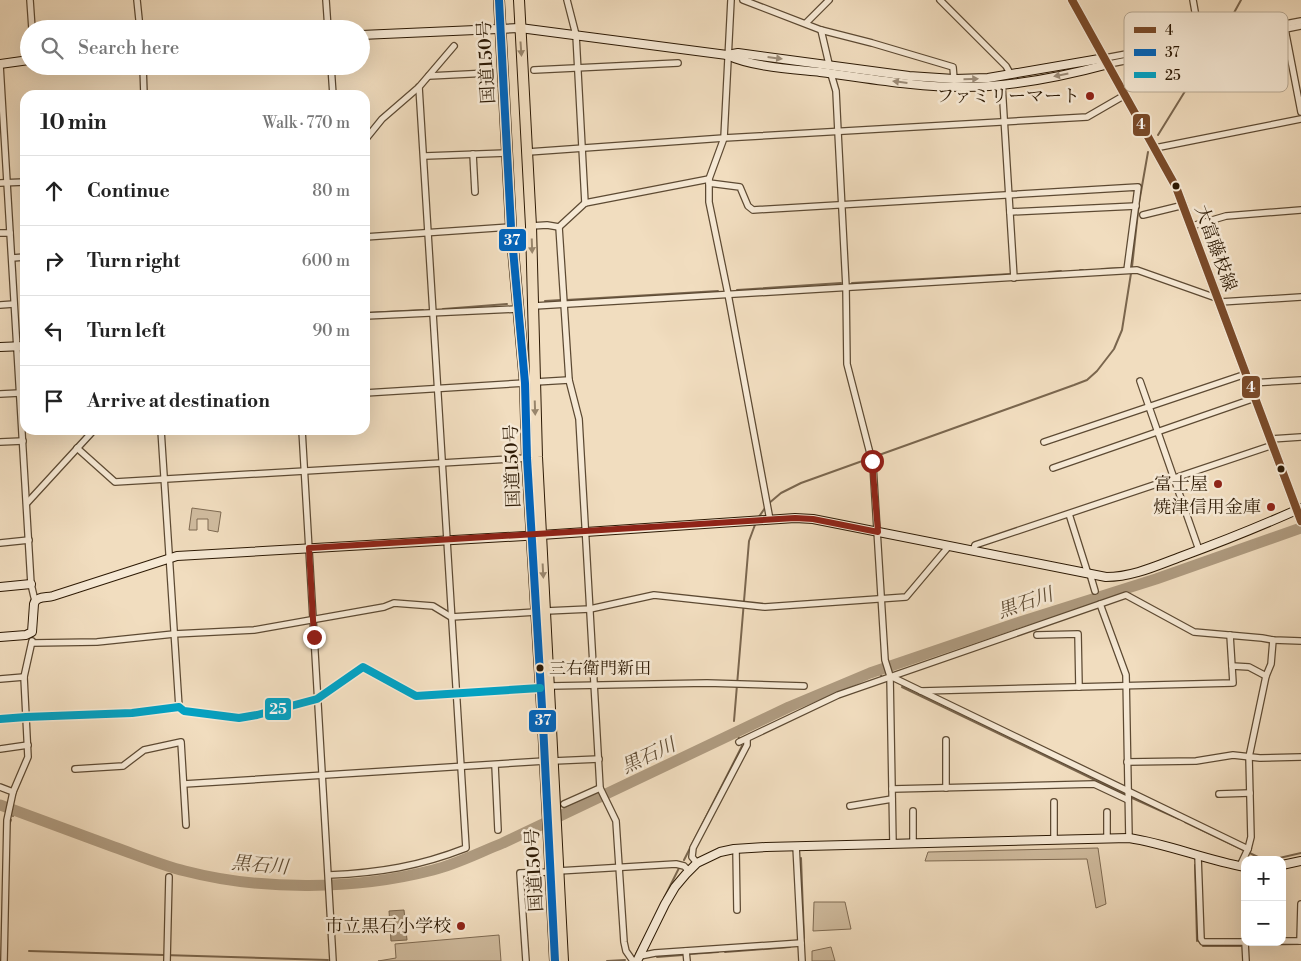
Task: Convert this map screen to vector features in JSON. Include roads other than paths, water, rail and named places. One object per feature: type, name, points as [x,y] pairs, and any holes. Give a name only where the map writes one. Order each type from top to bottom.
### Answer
[{"type":"highway","name":"国道150号","points":[[499,0],[517,309],[530,383],[536,535],[549,761],[556,809],[553,829],[555,871],[563,961]]},
{"type":"highway","name":"国道150号","points":[[518,0],[528,152],[534,306],[527,458],[536,535]]},
{"type":"highway","name":"国道150号","points":[[555,871],[555,961]]},
{"type":"street","points":[[30,0],[31,20]]},
{"type":"street","points":[[138,0],[139,20]]},
{"type":"street","points":[[326,0],[327,20]]},
{"type":"street","points":[[567,0],[576,35],[585,203]]},
{"type":"street","points":[[731,0],[724,138],[709,181],[709,202],[770,520]]},
{"type":"street","points":[[743,0],[821,30],[953,67],[954,79]]},
{"type":"street","points":[[806,23],[829,0]]},
{"type":"street","points":[[940,0],[1006,66],[1011,74]]},
{"type":"street","name":"大富藤枝線","points":[[1072,0],[1176,187],[1300,514]]},
{"type":"street","points":[[1288,23],[1301,21]]},
{"type":"street","points":[[1288,28],[1301,26]]},
{"type":"street","points":[[370,35],[520,28],[727,55],[738,53],[909,76],[954,79],[988,78],[1124,58]]},
{"type":"street","points":[[821,30],[829,64]]},
{"type":"street","points":[[1288,45],[1301,112]]},
{"type":"street","points":[[370,134],[382,119],[420,87],[454,46]]},
{"type":"street","points":[[727,55],[737,60],[831,74],[934,86],[962,87],[1023,82],[1124,57]]},
{"type":"street","points":[[20,61],[0,64],[14,304],[20,340]]},
{"type":"street","points":[[534,70],[678,63]]},
{"type":"street","points":[[429,76],[489,73]]},
{"type":"street","points":[[831,74],[836,91],[846,286],[847,364],[872,458],[885,660],[890,676],[893,844]]},
{"type":"street","points":[[143,75],[144,90]]},
{"type":"street","points":[[332,75],[333,90]]},
{"type":"street","points":[[1002,85],[1014,278]]},
{"type":"street","points":[[329,876],[402,868],[429,862],[466,848],[420,87]]},
{"type":"street","points":[[528,152],[724,138],[1087,117],[1125,95]]},
{"type":"street","points":[[1155,148],[1301,120]]},
{"type":"street","points":[[424,156],[507,153]]},
{"type":"street","points":[[473,154],[475,192]]},
{"type":"street","points":[[559,227],[585,203],[709,181],[740,187],[748,206],[753,210],[1138,187],[1130,270]]},
{"type":"street","points":[[0,183],[20,182]]},
{"type":"street","points":[[1010,212],[1136,206]]},
{"type":"street","points":[[1143,215],[1184,206]]},
{"type":"street","points":[[1192,226],[1226,216],[1301,210]]},
{"type":"street","points":[[531,226],[546,225],[559,227]]},
{"type":"street","points":[[370,237],[511,227]]},
{"type":"street","points":[[559,227],[569,380],[579,419],[600,788],[616,821],[626,951],[637,959],[686,951],[801,943]]},
{"type":"street","points":[[0,234],[10,233]]},
{"type":"street","points":[[12,258],[20,257]]},
{"type":"street","points":[[534,306],[564,302],[1130,270],[1219,301],[1301,297]]},
{"type":"street","points":[[0,305],[14,304]]},
{"type":"street","points":[[370,316],[517,309]]},
{"type":"street","points":[[0,347],[20,346]]},
{"type":"street","points":[[1044,442],[1246,374]]},
{"type":"street","points":[[370,393],[569,380]]},
{"type":"street","points":[[1250,383],[1301,380]]},
{"type":"street","points":[[1140,381],[1199,550]]},
{"type":"street","points":[[0,394],[20,393]]},
{"type":"street","points":[[1053,468],[1255,398]]},
{"type":"street","points":[[0,637],[29,633],[33,629],[35,601],[31,584],[22,435]]},
{"type":"street","points":[[27,503],[89,435]]},
{"type":"street","points":[[161,435],[179,707]]},
{"type":"street","points":[[302,435],[333,961]]},
{"type":"street","points":[[973,551],[975,545],[1174,478],[1272,442],[1301,437]]},
{"type":"street","points":[[0,442],[22,441]]},
{"type":"street","points":[[77,448],[115,482],[527,458]]},
{"type":"street","points":[[1069,514],[1095,591]]},
{"type":"street","points":[[35,601],[177,556],[813,519],[1106,578],[1119,578],[1300,514]]},
{"type":"street","points":[[0,542],[29,540]]},
{"type":"street","points":[[32,643],[97,642],[174,634],[254,630],[384,607],[394,603],[433,606],[452,617],[590,609],[654,595],[765,607],[906,597],[949,546]]},
{"type":"street","points":[[0,587],[31,584]]},
{"type":"street","points":[[697,863],[692,857],[694,848],[747,745],[743,740],[838,696],[890,676],[1126,595],[1194,632],[1301,641]]},
{"type":"street","points":[[1100,604],[1126,675],[1129,838]]},
{"type":"street","points":[[4,961],[3,836],[13,792],[28,757],[24,677],[32,643],[29,633]]},
{"type":"street","points":[[1037,635],[1078,634],[1080,687]]},
{"type":"street","points":[[920,690],[1233,684],[1230,635]]},
{"type":"street","points":[[1245,856],[1250,837],[1249,756],[1266,676],[1271,664],[1273,640]]},
{"type":"street","points":[[1232,666],[1249,667],[1266,676]]},
{"type":"street","points":[[0,720],[26,717],[132,713],[179,707],[184,711],[239,718],[317,699],[363,667],[416,696],[594,684],[804,686]]},
{"type":"street","points":[[890,676],[1128,795],[1247,851]]},
{"type":"street","points":[[0,679],[24,677]]},
{"type":"street","points":[[946,740],[946,788]]},
{"type":"street","points":[[75,769],[123,766],[144,750],[181,742],[186,825]]},
{"type":"street","points":[[0,749],[28,745]]},
{"type":"street","points":[[1127,762],[1196,761],[1233,755],[1301,757]]},
{"type":"street","points":[[184,784],[599,759]]},
{"type":"street","points":[[495,765],[498,830]]},
{"type":"street","points":[[892,789],[1094,784],[1128,795]]},
{"type":"street","points":[[0,787],[13,792]]},
{"type":"street","points":[[556,809],[600,788]]},
{"type":"street","points":[[1219,794],[1250,793]]},
{"type":"street","points":[[850,806],[892,799]]},
{"type":"street","points":[[1054,802],[1054,840]]},
{"type":"street","points":[[913,811],[913,843]]},
{"type":"street","points":[[1107,812],[1107,839]]},
{"type":"street","points":[[637,959],[675,887],[689,871],[697,863],[720,852],[736,849],[1129,838],[1241,866]]},
{"type":"street","points":[[796,846],[802,961]]},
{"type":"street","points":[[736,849],[737,910]]},
{"type":"street","points":[[1198,856],[1201,939],[1203,942],[1241,942]]},
{"type":"street","points":[[1286,864],[1301,861]]},
{"type":"street","points":[[526,961],[520,873],[676,864],[684,866],[689,871]]},
{"type":"street","points":[[167,957],[169,877]]},
{"type":"street","points":[[1286,941],[1301,941],[1301,904]]},
{"type":"street","points":[[1245,946],[1246,961]]},
{"type":"street","points":[[686,951],[687,961]]},
{"type":"waterway","points":[[1234,12],[1241,0]]},
{"type":"waterway","points":[[1158,135],[1185,92]]},
{"type":"waterway","points":[[768,504],[781,493],[801,483],[1074,385],[1087,380],[1097,371],[1114,349],[1122,330],[1132,267],[1139,203],[1148,152]]},
{"type":"waterway","points":[[1102,269],[1125,268]]},
{"type":"waterway","points":[[1087,270],[1093,270]]},
{"type":"waterway","points":[[1049,272],[1061,271]]},
{"type":"waterway","points":[[852,283],[1011,274]]},
{"type":"waterway","points":[[737,290],[841,283]]},
{"type":"waterway","points":[[566,300],[718,291]]},
{"type":"waterway","points":[[545,301],[561,300]]},
{"type":"waterway","points":[[443,309],[507,304]]},
{"type":"waterway","points":[[370,313],[423,310]]},
{"type":"waterway","points":[[758,518],[765,508]]},
{"type":"waterway","points":[[734,721],[749,541],[756,522]]},
{"type":"waterway","name":"黒石川","points":[[0,805],[158,863],[215,878],[277,885],[309,886],[403,877],[451,865],[503,843],[789,707],[870,673],[1017,623],[1156,579],[1301,528]]},
{"type":"waterway","name":"黒石川","points":[[870,673],[880,674],[882,677]]},
{"type":"waterway","points":[[902,687],[1126,795]]},
{"type":"waterway","points":[[684,860],[742,746],[735,728]]},
{"type":"waterway","points":[[1130,797],[1179,819]]},
{"type":"waterway","name":"黒石川","points":[[13,816],[15,810]]},
{"type":"waterway","points":[[9,825],[11,820]]},
{"type":"waterway","points":[[1185,822],[1260,858],[1275,859],[1301,853]]},
{"type":"waterway","points":[[801,858],[804,938]]},
{"type":"waterway","points":[[1195,865],[1197,941]]},
{"type":"waterway","points":[[664,898],[679,868]]},
{"type":"waterway","points":[[636,954],[649,929]]},
{"type":"waterway","points":[[1286,944],[1301,944]]},
{"type":"waterway","points":[[1203,946],[1241,946]]},
{"type":"waterway","points":[[725,952],[790,947]]},
{"type":"waterway","points":[[29,951],[328,960]]},
{"type":"waterway","points":[[690,954],[718,952]]},
{"type":"waterway","points":[[657,957],[683,955]]},
{"type":"waterway","points":[[607,961],[625,960]]},
{"type":"place","name":"ファミリーマート","points":[[1090,96]]},
{"type":"place","name":"富士屋","points":[[1218,484]]},
{"type":"place","name":"焼津信用金庫","points":[[1271,507]]},
{"type":"place","name":"三右衛門新田","points":[[540,668]]},
{"type":"place","name":"市立黒石小学校","points":[[461,926]]}]
